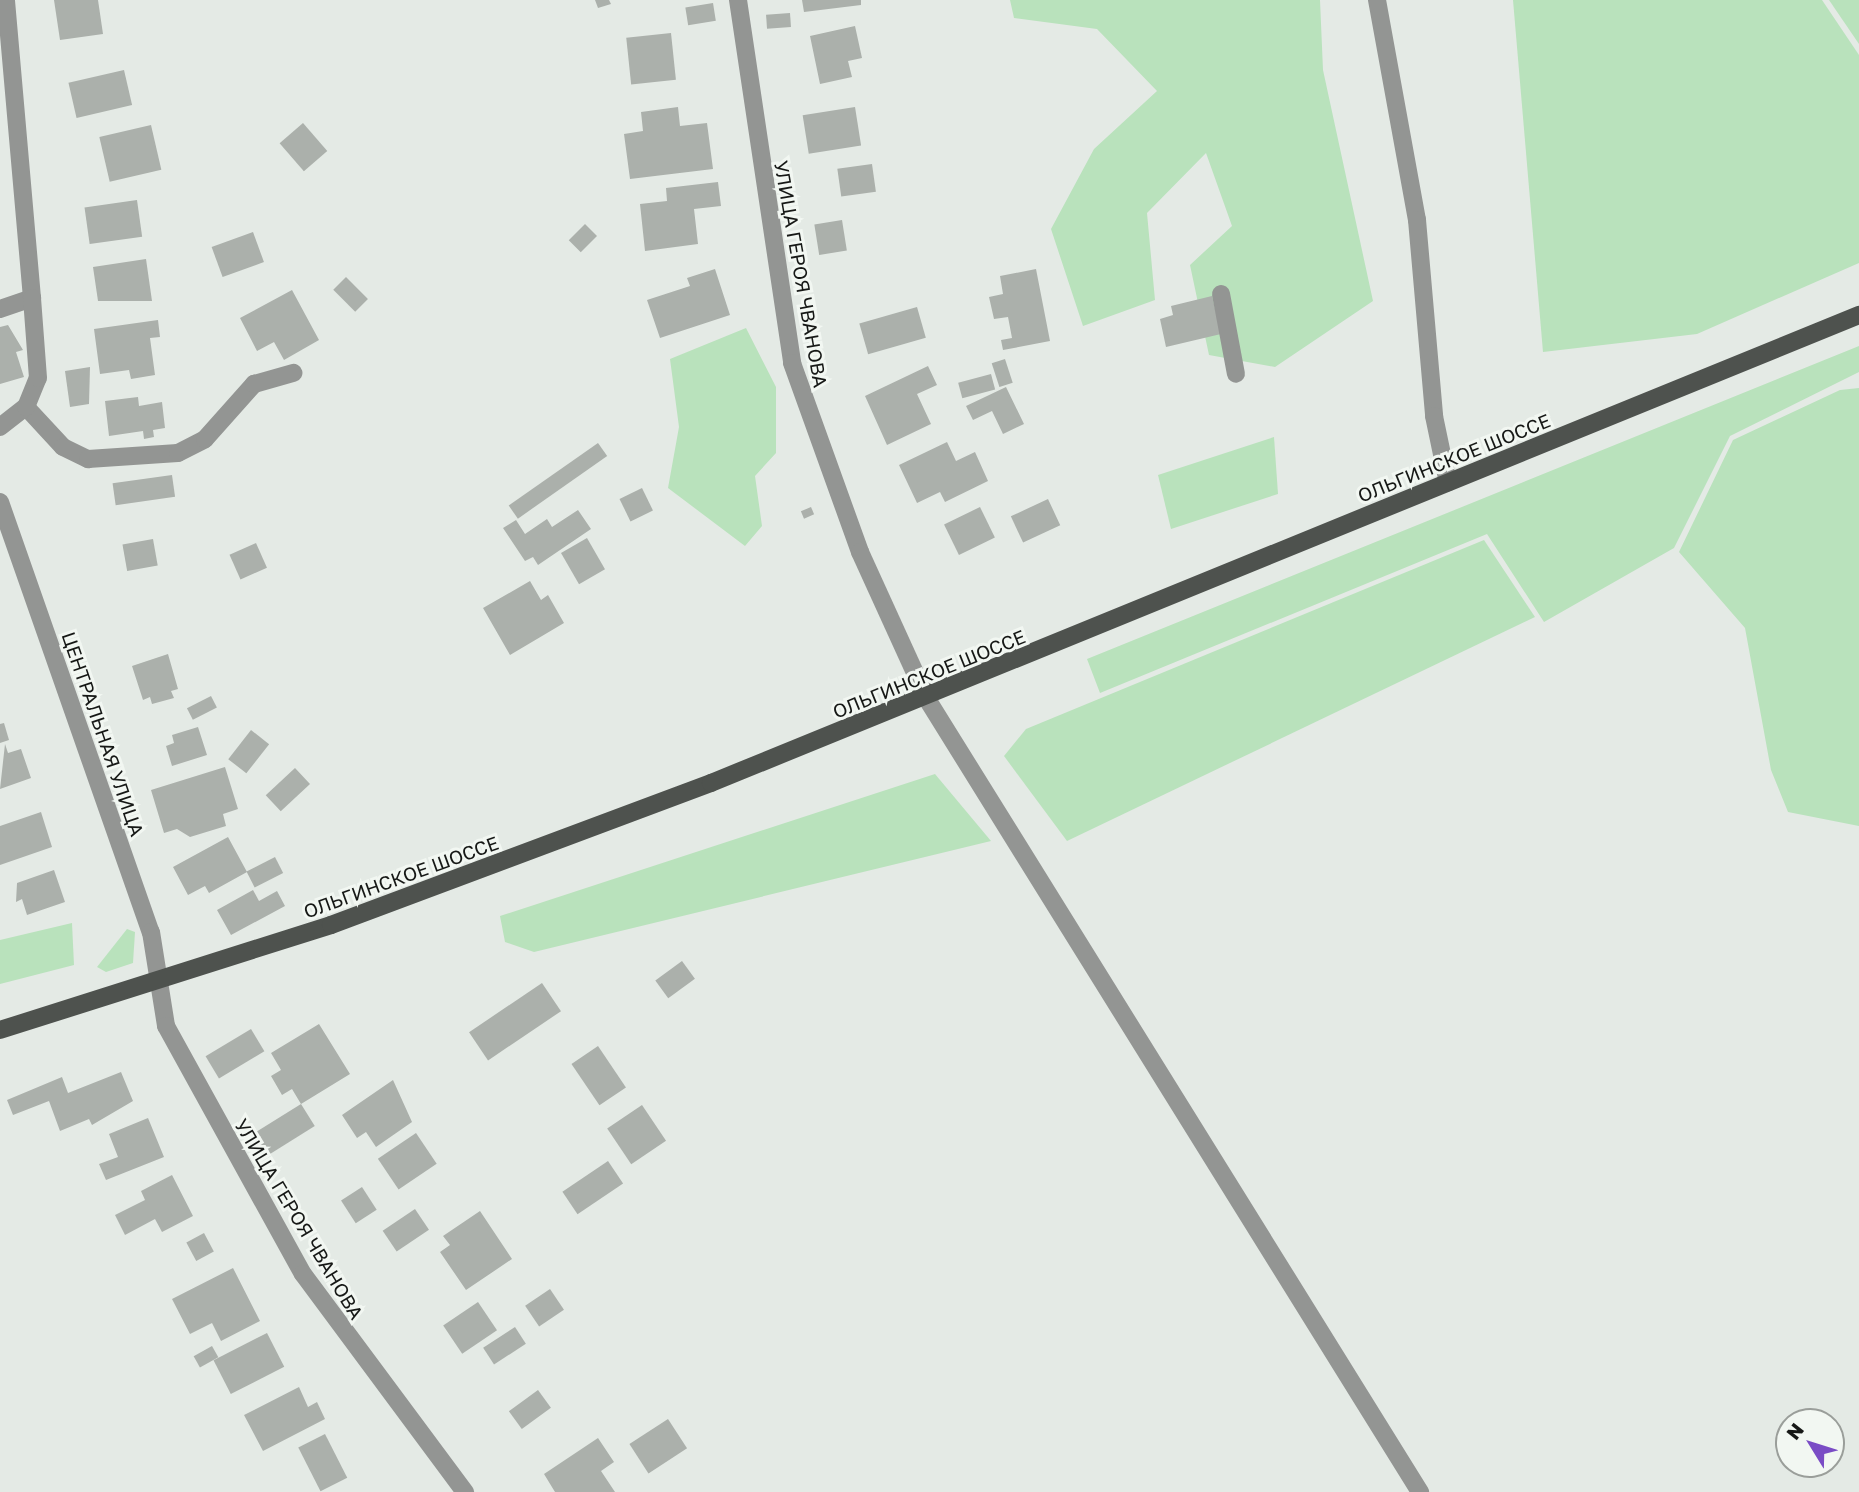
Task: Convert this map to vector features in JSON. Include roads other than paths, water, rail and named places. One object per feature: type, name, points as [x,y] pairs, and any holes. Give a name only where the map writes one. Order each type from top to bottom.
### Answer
[{"type":"main road","name":"ОЛЬГИНСКОЕ ШОССЕ","points":[[0,1030],[159,981],[475,873],[927,699],[1859,315]]},
{"type":"street","points":[[0,427],[26,407],[38,378],[6,0]]},
{"type":"street","name":"УЛИЦА ГЕРОЯ ЧВАНОВА","points":[[738,0],[792,363],[850,528],[927,699],[1420,1492]]},
{"type":"street","points":[[1377,0],[1417,220],[1434,416],[1448,483]]},
{"type":"street","points":[[1221,294],[1236,374]]},
{"type":"street","points":[[0,309],[32,298]]},
{"type":"street","points":[[26,407],[63,447],[88,459],[178,453],[205,439],[254,384],[293,373]]},
{"type":"street","name":"ЦЕНТРАЛЬНАЯ УЛИЦА","points":[[0,502],[151,932],[159,981]]},
{"type":"street","name":"УЛИЦА ГЕРОЯ ЧВАНОВА","points":[[159,981],[166,1026],[303,1274],[465,1492]]}]
